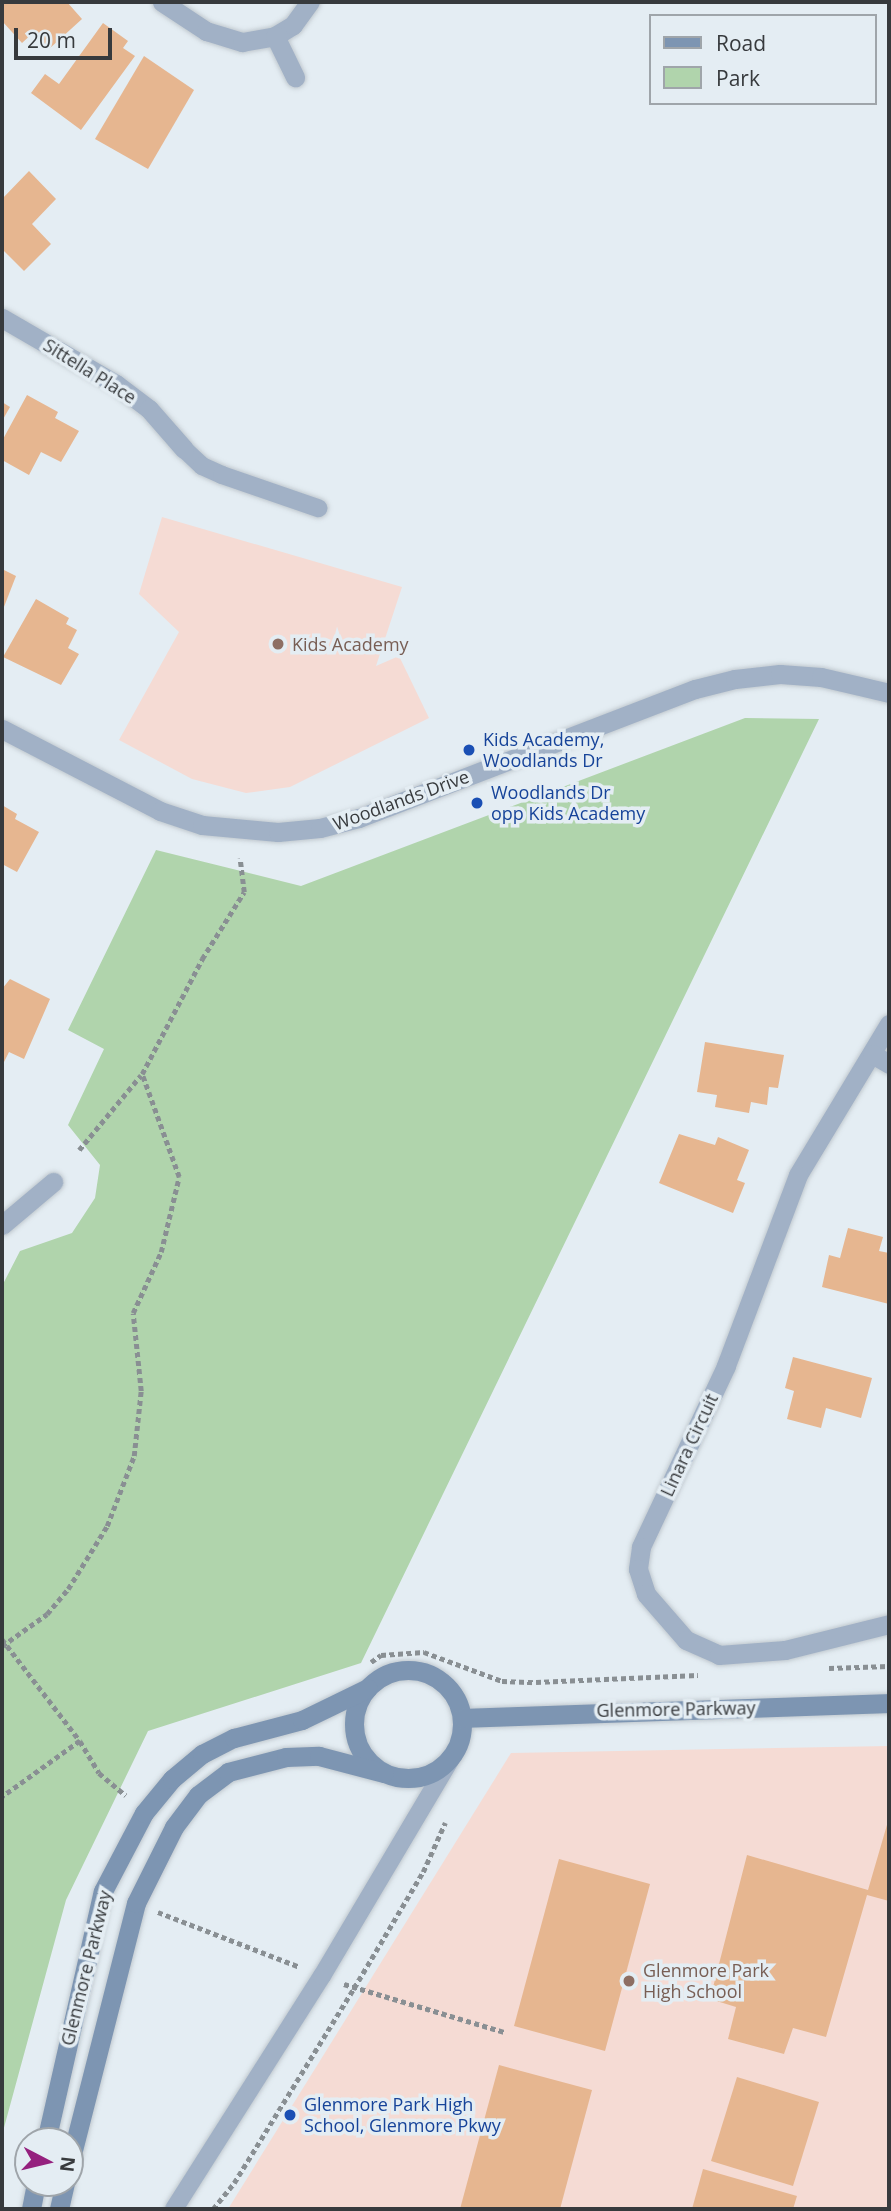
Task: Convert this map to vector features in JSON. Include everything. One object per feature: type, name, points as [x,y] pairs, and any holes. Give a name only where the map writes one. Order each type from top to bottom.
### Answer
[{"type":"main road","points":[[399,1671],[433,1676],[458,1700],[463,1718],[454,1754],[430,1775],[398,1778],[383,1773],[370,1763],[355,1734],[354,1718],[368,1688],[399,1671]]},
{"type":"main road","name":"Glenmore Parkway","points":[[49,2127],[103,1891],[144,1814],[172,1779],[201,1754],[234,1738],[302,1720],[368,1688]]},
{"type":"main road","name":"Glenmore Parkway","points":[[463,1718],[889,1703]]},
{"type":"main road","name":"Glenmore Parkway","points":[[79,2127],[136,1903],[174,1827],[198,1795],[228,1772],[276,1759],[319,1756],[383,1773]]},
{"type":"street","points":[[162,2],[192,23],[228,39],[260,42],[293,25],[310,2]]},
{"type":"street","points":[[275,36],[295,77]]},
{"type":"street","name":"Sittella Place","points":[[2,318],[116,384],[149,409],[184,449]]},
{"type":"street","name":"Woodlands Drive","points":[[2,729],[160,811],[202,825],[278,832],[320,828],[359,818],[695,689],[735,679],[780,674],[821,677],[889,693]]},
{"type":"street","name":"Linara Circuit","points":[[889,1024],[798,1175],[726,1366],[641,1547],[639,1569],[646,1594],[686,1640],[719,1655],[785,1650],[889,1624]]},
{"type":"street","points":[[872,1054],[889,1064]]},
{"type":"street","points":[[2,1225],[53,1182]]},
{"type":"lane","name":"Sittella Place","points":[[184,449],[202,466],[222,475],[318,508]]},
{"type":"lane","points":[[174,2209],[321,1976],[454,1754]]},
{"type":"path","points":[[79,1150],[142,1074],[202,959],[244,892],[240,858]]},
{"type":"path","points":[[121,1808],[127,1797],[99,1773],[80,1741],[3,1642],[47,1614],[68,1590],[107,1526],[134,1456],[141,1391],[133,1313],[161,1252],[179,1177],[142,1074]]},
{"type":"path","points":[[2,1797],[80,1741]]},
{"type":"path","points":[[212,2209],[234,2183],[354,1988],[423,1872],[450,1811]]},
{"type":"path","points":[[136,1903],[354,1988],[504,2032]]},
{"type":"shaded area","name":"Kids Academy","points":[[162,517],[402,587],[376,666],[399,656],[429,718],[290,787],[246,793],[192,779],[119,740],[179,632],[139,594]]},
{"type":"shaded area","name":"Glenmore Park High School","points":[[889,1746],[889,2209],[228,2209],[511,1753]]},
{"type":"green space","points":[[745,718],[819,719],[361,1663],[148,1731],[66,1900],[2,2135],[2,1286],[20,1251],[72,1233],[95,1198],[100,1165],[68,1125],[104,1049],[68,1030],[156,850],[301,886]]},
{"type":"building","points":[[2,2],[67,2],[82,19],[49,49],[34,32],[22,43],[2,21]]},
{"type":"building","points":[[103,23],[128,41],[123,48],[135,56],[81,130],[31,93],[45,74],[59,84]]},
{"type":"building","points":[[144,56],[194,90],[148,169],[95,139]]},
{"type":"building","points":[[29,171],[56,199],[32,224],[51,244],[24,271],[2,249],[2,199]]},
{"type":"building","points":[[27,395],[58,412],[55,418],[79,431],[61,462],[41,452],[29,475],[2,460],[2,441]]},
{"type":"building","points":[[2,402],[10,407],[2,421]]},
{"type":"building","points":[[2,569],[16,576],[2,612]]},
{"type":"building","points":[[36,599],[69,618],[66,624],[77,630],[68,648],[79,654],[61,685],[3,657]]},
{"type":"building","points":[[2,805],[17,814],[15,819],[39,832],[17,872],[2,864]]},
{"type":"building","points":[[10,979],[50,999],[24,1059],[9,1052],[2,1066],[2,989]]},
{"type":"building","points":[[705,1042],[784,1055],[778,1088],[769,1087],[767,1105],[751,1102],[749,1113],[715,1107],[717,1095],[697,1092]]},
{"type":"building","points":[[679,1134],[715,1145],[718,1137],[749,1150],[737,1180],[745,1183],[733,1213],[659,1183]]},
{"type":"building","points":[[848,1228],[883,1237],[879,1251],[889,1253],[889,1304],[822,1287],[829,1255],[840,1258]]},
{"type":"building","points":[[793,1357],[872,1378],[861,1418],[826,1408],[821,1428],[787,1419],[794,1391],[785,1388]]},
{"type":"building","points":[[889,1818],[889,1901],[867,1895],[826,2037],[793,2028],[784,2054],[728,2039],[736,2007],[710,1999],[747,1855],[868,1890]]},
{"type":"building","points":[[559,1859],[650,1884],[605,2051],[514,2026]]},
{"type":"building","points":[[499,2065],[592,2090],[560,2209],[460,2209]]},
{"type":"building","points":[[737,2077],[819,2102],[793,2186],[711,2161]]},
{"type":"building","points":[[703,2169],[797,2196],[793,2209],[692,2209]]},
{"type":"place","name":"Kids Academy","points":[[278,644]]},
{"type":"place","name":"Kids Academy, Woodlands Dr","points":[[469,750]]},
{"type":"place","name":"Woodlands Dr opp Kids Academy","points":[[477,803]]},
{"type":"place","name":"Glenmore Park High School","points":[[629,1981]]},
{"type":"place","name":"Glenmore Park High School, Glenmore Pkwy","points":[[290,2115]]}]
